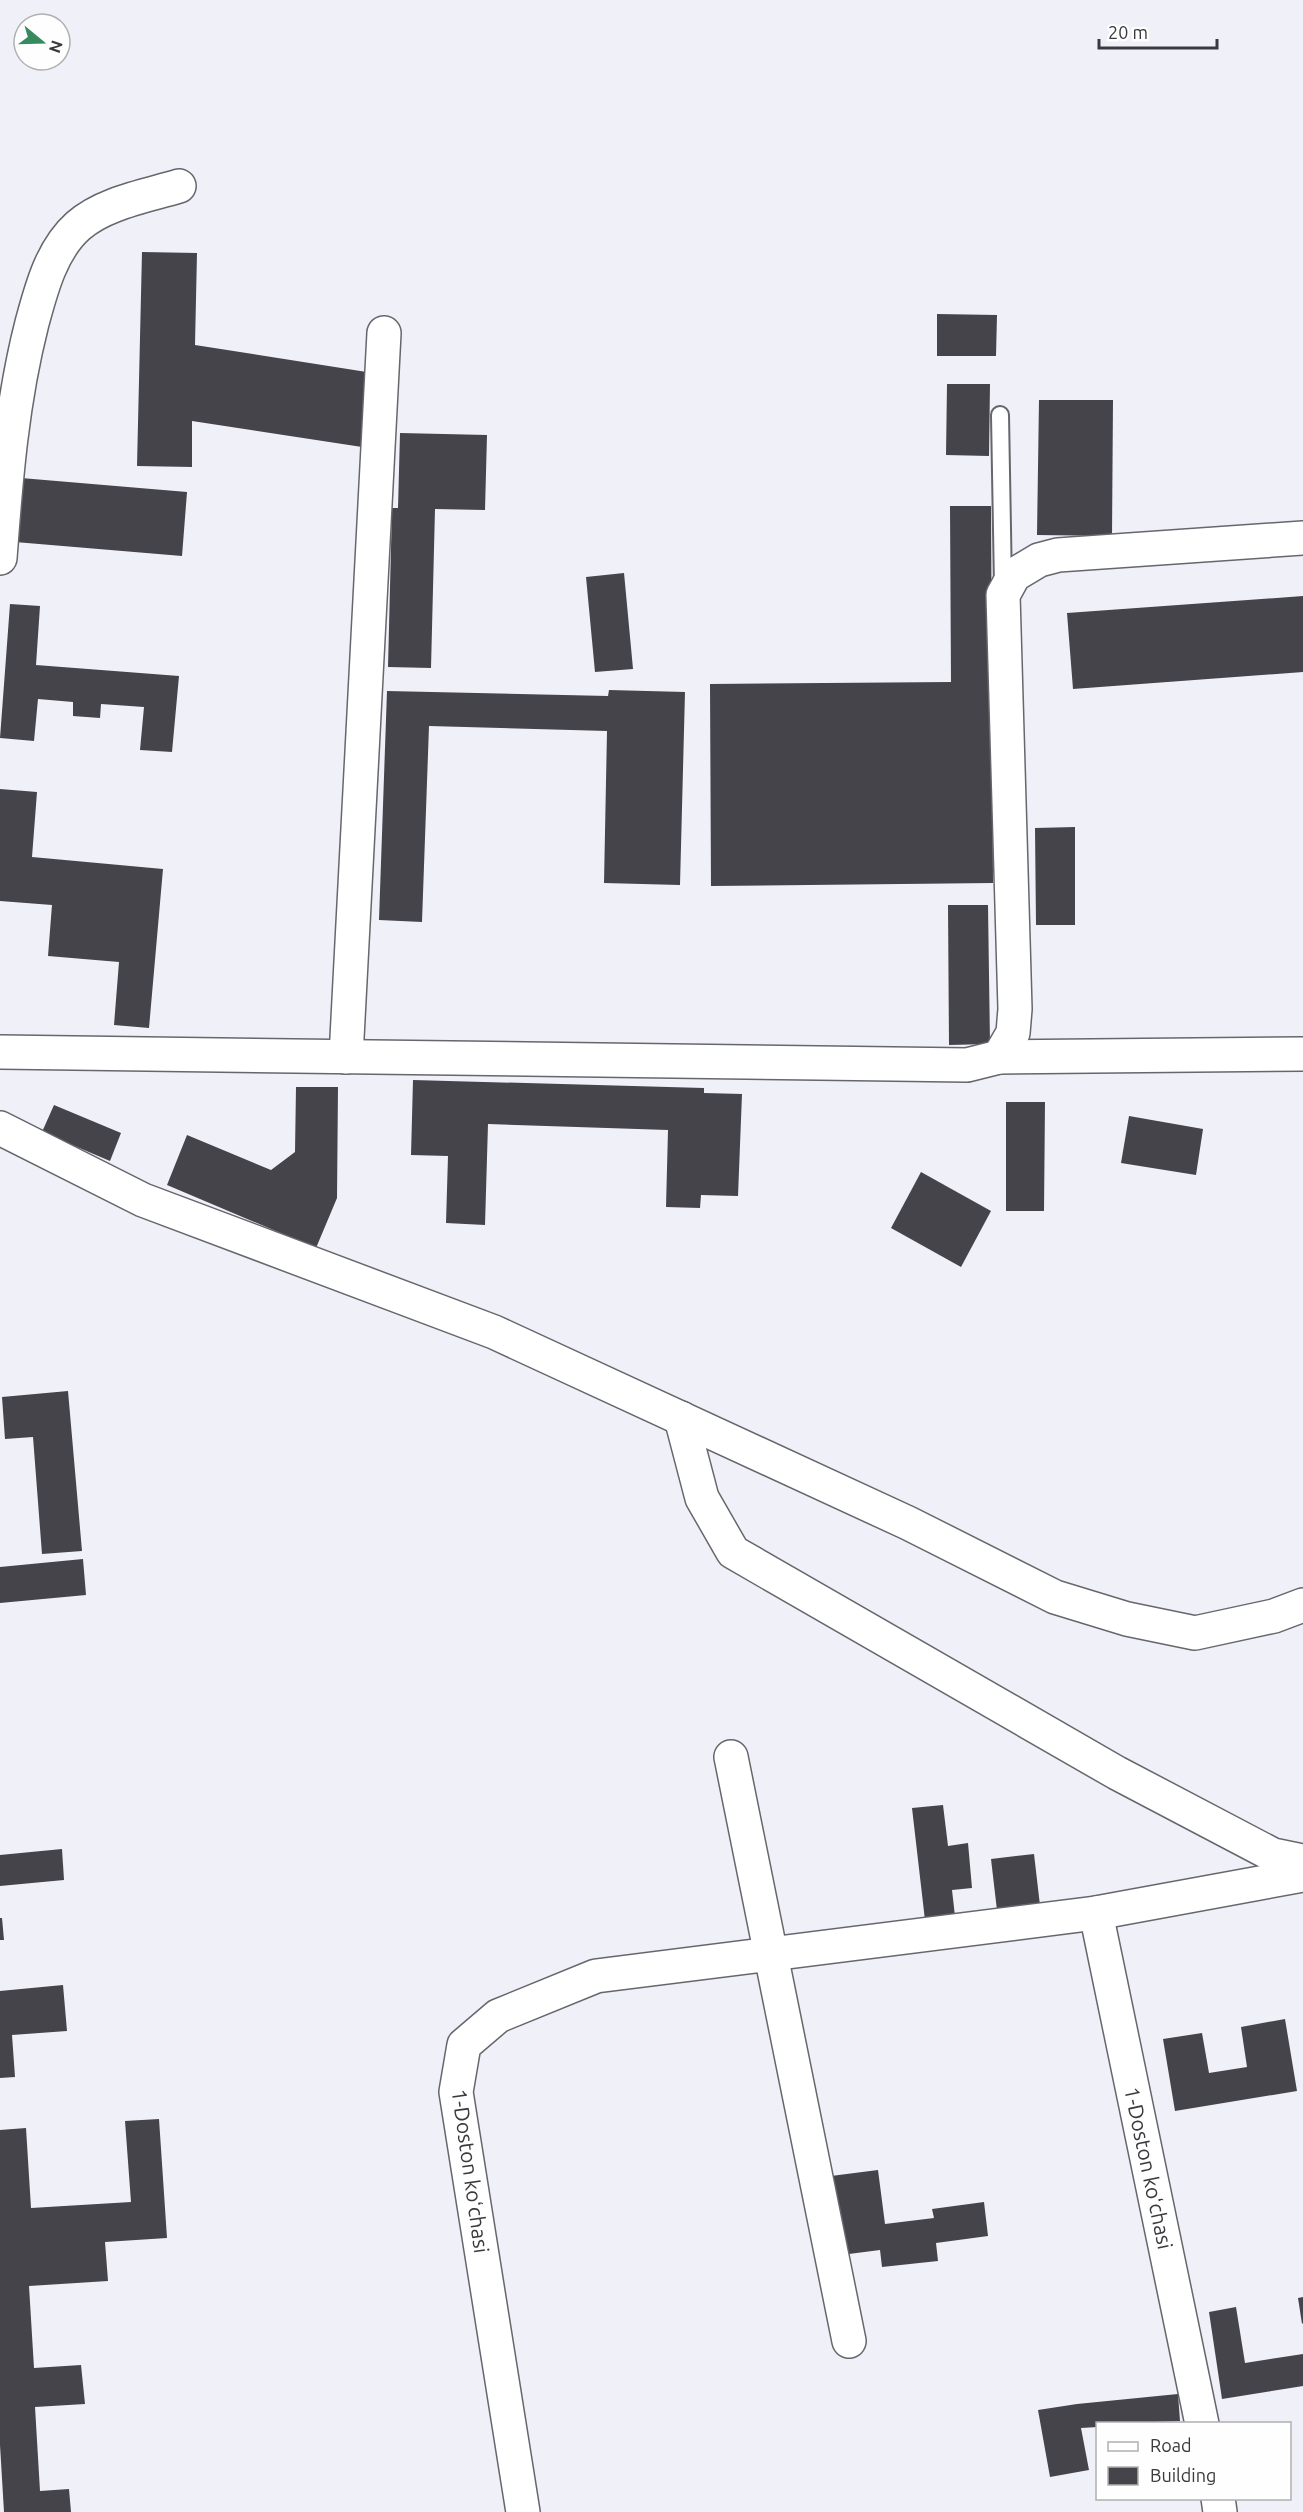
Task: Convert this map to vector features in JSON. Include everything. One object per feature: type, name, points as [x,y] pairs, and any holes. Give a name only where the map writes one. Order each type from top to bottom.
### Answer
[{"type":"street","points":[[0,558],[9,442],[20,370],[38,302],[56,252],[79,225],[111,207],[179,186]]},
{"type":"street","points":[[346,1057],[384,333]]},
{"type":"street","points":[[999,1057],[1013,1033],[1015,1009],[1004,596],[1014,575],[1039,560],[1058,555],[1303,538]]},
{"type":"street","points":[[0,1052],[967,1065],[999,1057],[1303,1054]]},
{"type":"street","points":[[0,1128],[143,1200],[494,1332],[908,1523],[1055,1597],[1127,1619],[1195,1633],[1274,1616],[1303,1605]]},
{"type":"street","points":[[681,1418],[702,1498],[733,1552],[1117,1773],[1273,1855],[1303,1861]]},
{"type":"street","points":[[731,1757],[849,2341]]},
{"type":"street","name":"1-Doston koʻchasi","points":[[523,2512],[456,2092],[464,2045],[498,2016],[596,1976],[1096,1913],[1303,1875]]},
{"type":"street","name":"1-Doston koʻchasi","points":[[1096,1913],[1202,2422]]},
{"type":"lane","points":[[1000,415],[1004,596]]},
{"type":"building","points":[[142,252],[197,253],[195,345],[373,373],[362,447],[192,421],[192,467],[137,466]]},
{"type":"building","points":[[937,314],[997,315],[996,356],[937,356]]},
{"type":"building","points":[[947,384],[990,384],[989,456],[946,455]]},
{"type":"building","points":[[1039,400],[1113,400],[1112,536],[1037,535]]},
{"type":"building","points":[[400,433],[487,435],[485,510],[435,509],[431,668],[388,667],[392,508],[398,508]]},
{"type":"building","points":[[21,478],[187,492],[182,556],[15,542]]},
{"type":"building","points":[[950,506],[991,506],[993,883],[711,886],[710,684],[951,682]]},
{"type":"building","points":[[624,573],[633,669],[595,672],[586,577]]},
{"type":"building","points":[[1303,596],[1303,672],[1073,689],[1067,613]]},
{"type":"building","points":[[10,604],[40,606],[36,665],[179,676],[172,752],[140,750],[144,707],[101,704],[100,718],[73,716],[73,702],[38,699],[34,741],[0,738]]},
{"type":"building","points":[[609,690],[685,692],[680,885],[604,883],[607,731],[429,726],[422,922],[379,920],[387,691],[608,696]]},
{"type":"building","points":[[0,789],[37,792],[32,857],[163,869],[149,1028],[114,1025],[119,962],[48,956],[52,905],[0,901]]},
{"type":"building","points":[[1075,827],[1075,925],[1036,925],[1035,828]]},
{"type":"building","points":[[948,905],[988,905],[990,1044],[949,1045]]},
{"type":"building","points":[[413,1080],[704,1088],[704,1093],[742,1094],[738,1196],[701,1195],[700,1208],[666,1207],[668,1130],[488,1124],[485,1225],[446,1223],[448,1156],[411,1155]]},
{"type":"building","points":[[296,1087],[338,1087],[337,1198],[316,1248],[167,1185],[187,1135],[271,1170],[295,1152]]},
{"type":"building","points":[[1006,1102],[1045,1102],[1044,1211],[1006,1211]]},
{"type":"building","points":[[54,1105],[121,1133],[110,1161],[42,1132]]},
{"type":"building","points":[[1129,1116],[1203,1129],[1196,1175],[1121,1163]]},
{"type":"building","points":[[921,1172],[991,1211],[961,1267],[891,1228]]},
{"type":"building","points":[[68,1391],[82,1551],[42,1554],[33,1437],[5,1439],[2,1397]]},
{"type":"building","points":[[83,1559],[86,1595],[0,1603],[0,1567]]},
{"type":"building","points":[[943,1805],[948,1846],[968,1843],[972,1888],[952,1890],[956,1925],[926,1929],[912,1808]]},
{"type":"building","points":[[62,1849],[64,1880],[0,1886],[0,1855]]},
{"type":"building","points":[[1034,1854],[1041,1914],[998,1919],[991,1859]]},
{"type":"building","points":[[0,1918],[2,1918],[4,1940],[0,1940]]},
{"type":"building","points":[[63,1985],[67,2031],[12,2035],[15,2077],[0,2078],[0,1991]]},
{"type":"building","points":[[1285,2019],[1297,2091],[1175,2111],[1163,2039],[1202,2033],[1209,2073],[1247,2067],[1241,2027]]},
{"type":"building","points":[[159,2119],[167,2238],[105,2242],[108,2281],[29,2286],[34,2368],[81,2365],[85,2404],[35,2407],[40,2491],[69,2489],[71,2512],[4,2512],[0,2445],[0,2130],[26,2128],[31,2208],[131,2202],[125,2121]]},
{"type":"building","points":[[878,2170],[885,2224],[934,2218],[932,2209],[984,2202],[988,2236],[936,2243],[938,2261],[882,2267],[880,2250],[841,2255],[831,2176]]},
{"type":"building","points":[[1303,2297],[1303,2323],[1302,2324],[1298,2298]]},
{"type":"building","points":[[1236,2307],[1245,2363],[1303,2354],[1303,2386],[1222,2399],[1209,2312]]},
{"type":"building","points":[[1178,2394],[1180,2421],[1096,2422],[1096,2427],[1081,2428],[1089,2470],[1050,2477],[1038,2410]]}]
